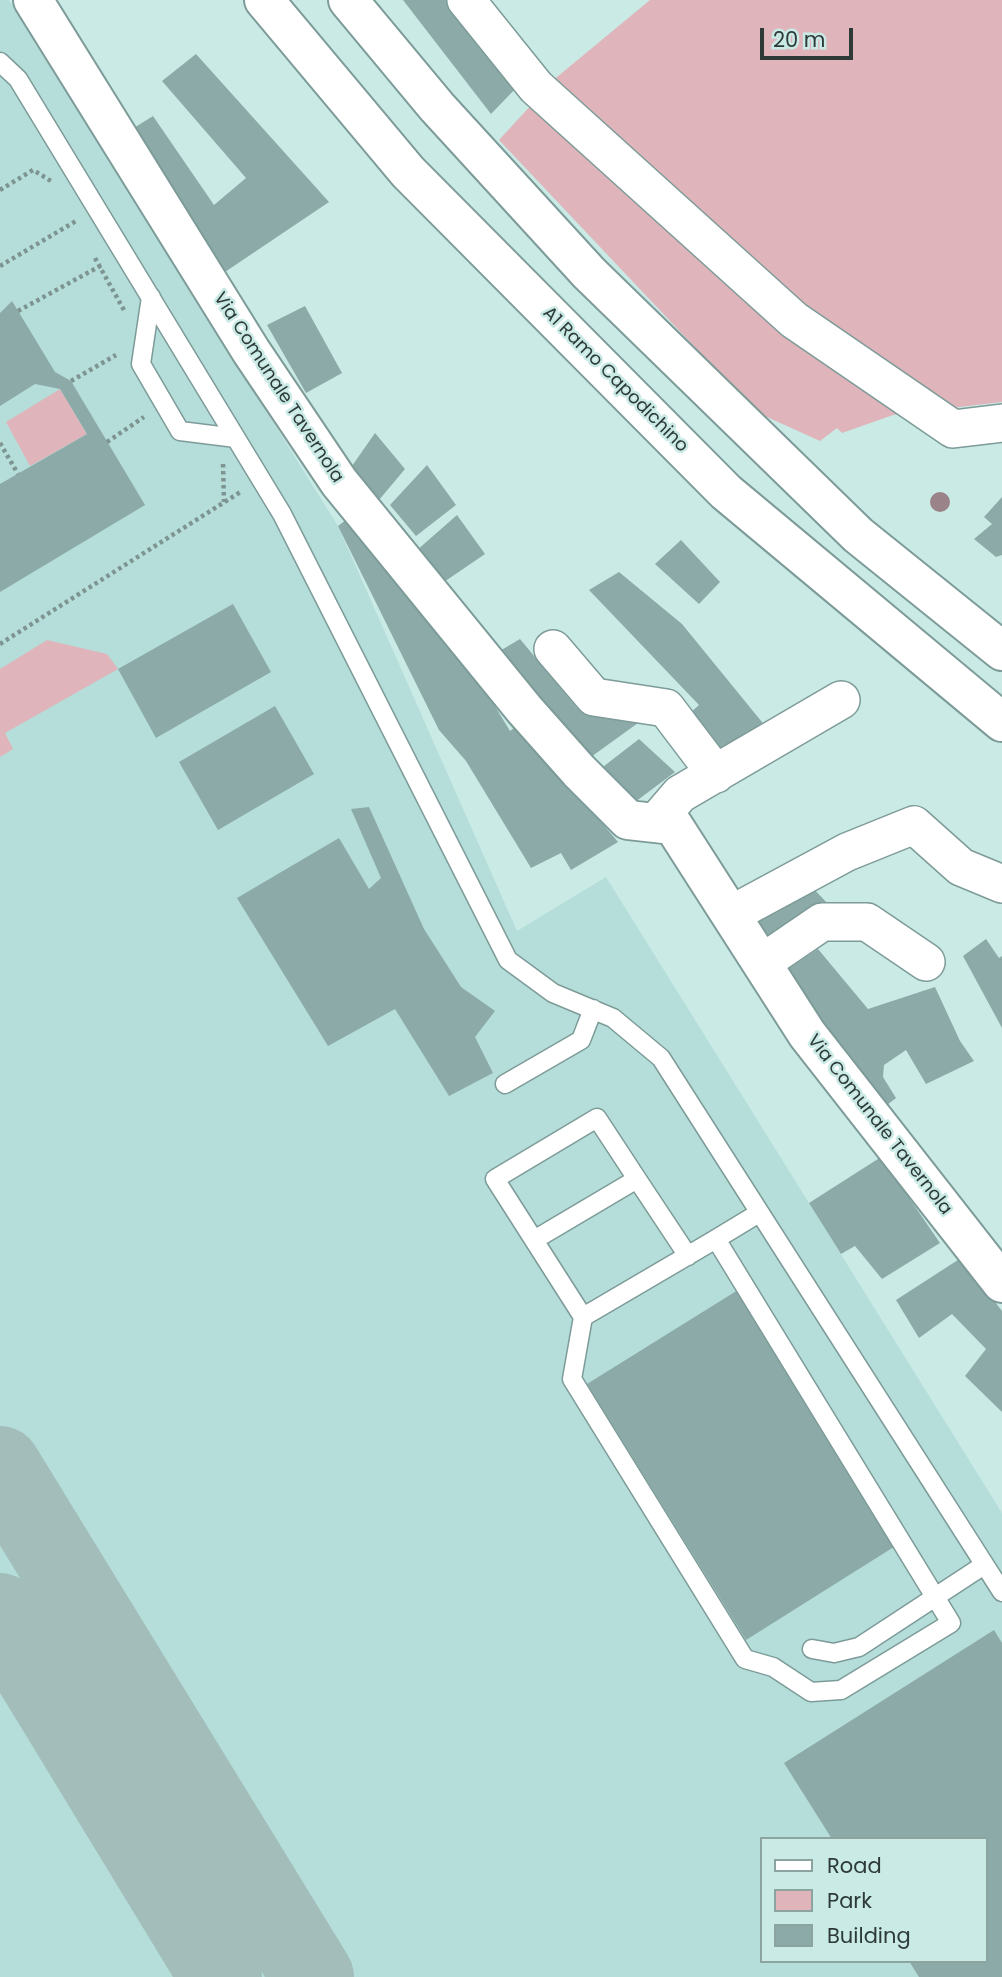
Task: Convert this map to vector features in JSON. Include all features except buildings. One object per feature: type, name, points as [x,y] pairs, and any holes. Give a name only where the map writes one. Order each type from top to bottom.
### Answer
[{"type":"main road","name":"Via Comunale Tavernola","points":[[33,0],[251,351],[338,482],[524,709],[579,771],[628,820],[673,825],[807,1034],[1002,1283]]},
{"type":"main road","name":"A1 Ramo Capodichino","points":[[264,0],[408,172],[726,492],[1002,722]]},
{"type":"main road","points":[[348,0],[438,107],[589,273],[858,535],[1002,651]]},
{"type":"street","points":[[466,0],[536,87],[794,320],[953,429],[1000,433]]},
{"type":"street","points":[[553,649],[594,697],[666,708],[716,774]]},
{"type":"street","points":[[656,822],[680,794],[841,700]]},
{"type":"street","points":[[732,914],[847,852],[914,825],[961,867],[1002,884]]},
{"type":"street","points":[[762,963],[822,922],[867,922],[926,962]]},
{"type":"lane","points":[[0,62],[18,79],[98,208],[295,538],[508,960],[553,993],[613,1018],[661,1058],[1002,1592]]},
{"type":"lane","points":[[151,297],[141,364],[180,431],[236,438]]},
{"type":"lane","points":[[505,1084],[581,1040],[593,1009]]},
{"type":"lane","points":[[688,1256],[597,1118],[495,1179],[583,1317],[572,1379],[745,1659],[773,1667],[811,1692],[841,1690],[951,1623],[716,1239]]},
{"type":"lane","points":[[534,1240],[637,1179]]},
{"type":"lane","points":[[583,1317],[759,1213]]},
{"type":"lane","points":[[813,1649],[834,1653],[859,1647],[984,1564]]},
{"type":"path","points":[[0,190],[33,170],[53,181],[58,191]]},
{"type":"path","points":[[0,266],[98,208]]},
{"type":"path","points":[[69,212],[75,222]]},
{"type":"path","points":[[18,311],[123,251]]},
{"type":"path","points":[[71,382],[116,355]]},
{"type":"path","points":[[107,442],[147,414]]},
{"type":"path","points":[[0,443],[18,474]]},
{"type":"path","points":[[0,644],[261,479]]},
{"type":"shaded area","points":[[0,0],[9,0],[338,526],[517,931],[606,877],[1002,1513],[1002,1977],[0,1977]]},
{"type":"green space","points":[[650,0],[1002,0],[1002,402],[893,415],[842,433],[837,428],[820,441],[756,412],[499,140],[557,77]]},
{"type":"green space","points":[[60,389],[87,434],[30,466],[6,422]]},
{"type":"green space","points":[[47,640],[107,654],[118,669],[5,733],[13,749],[0,757],[0,669]]},
{"type":"taxiway","points":[[0,1467],[313,1977]]},
{"type":"taxiway","points":[[0,1614],[221,1977]]}]
